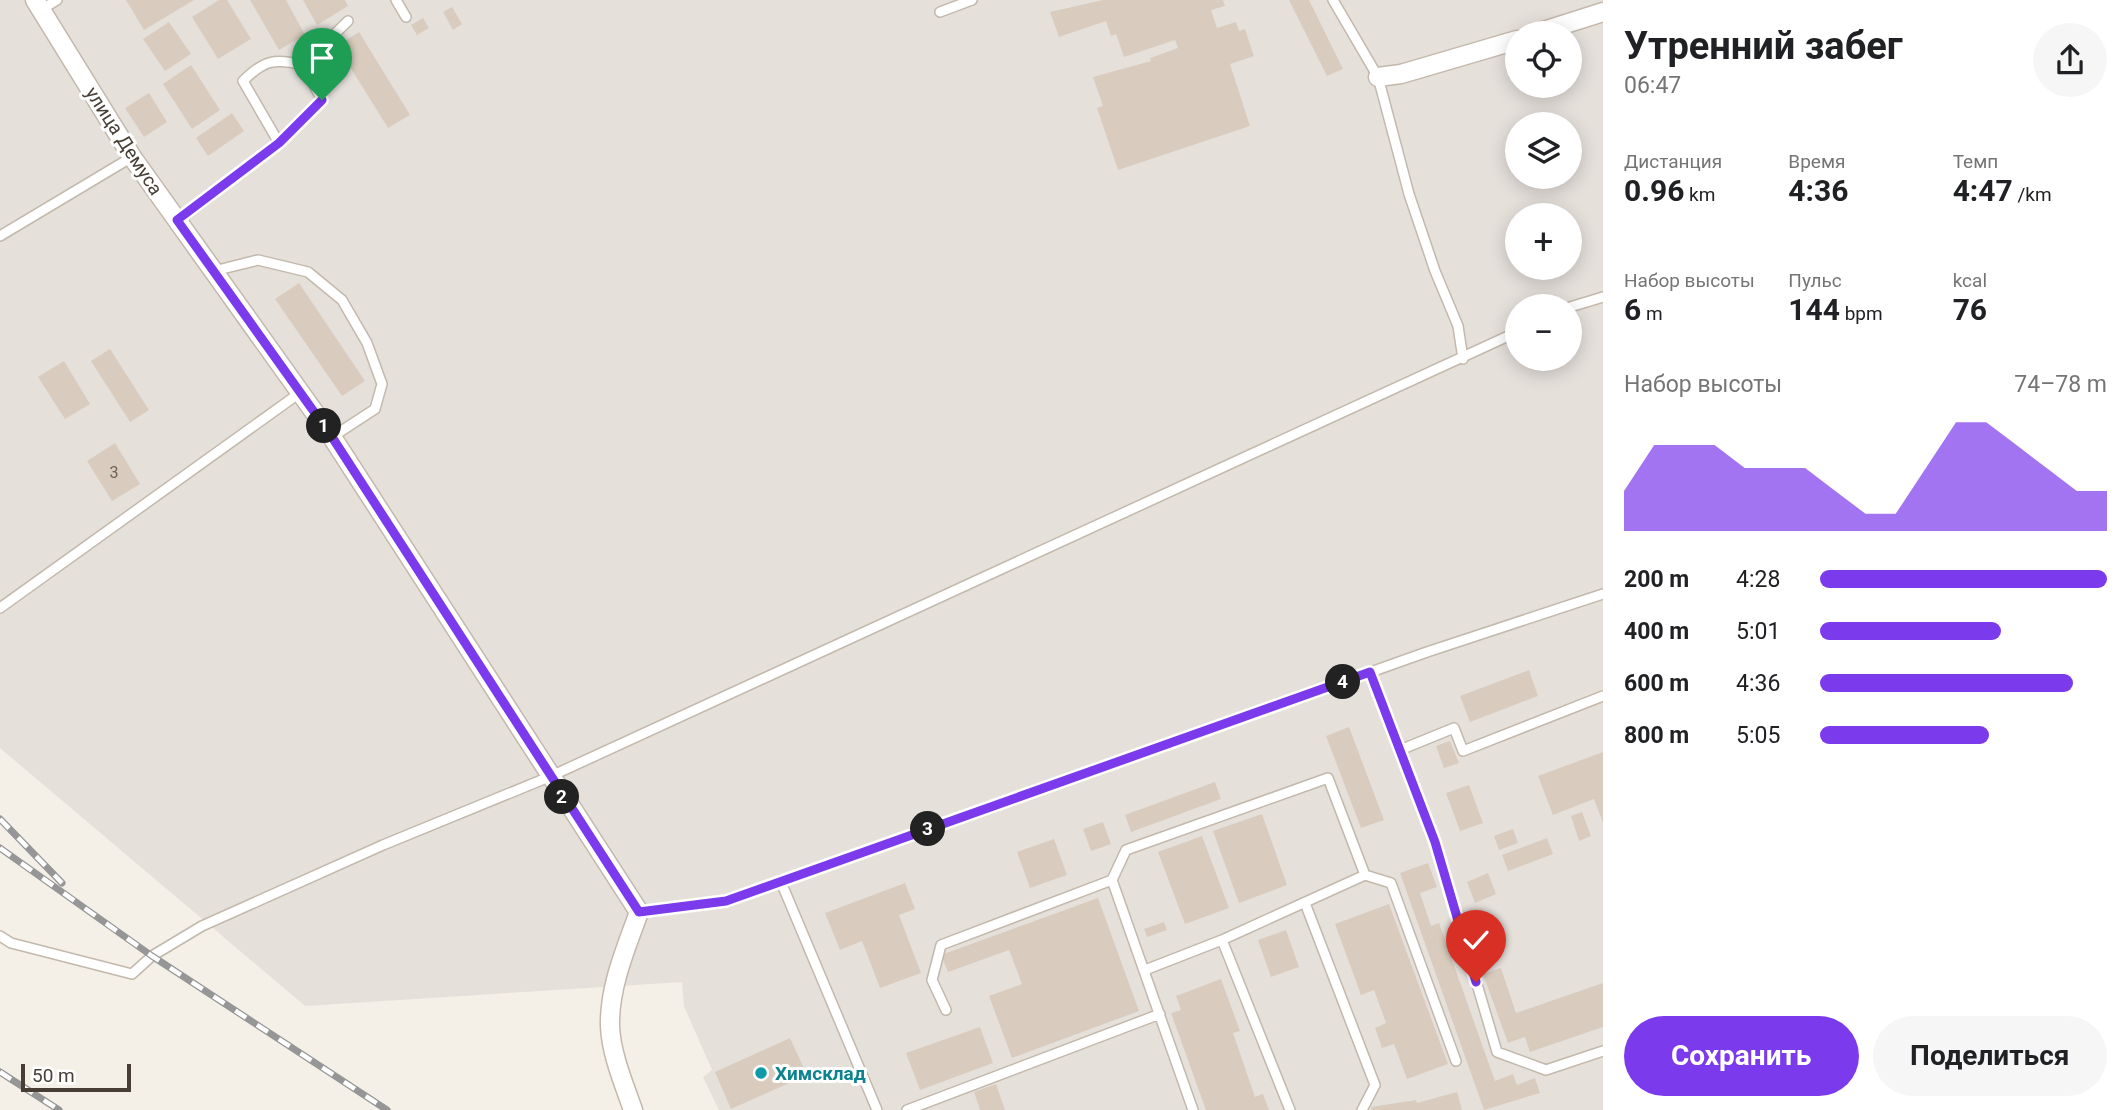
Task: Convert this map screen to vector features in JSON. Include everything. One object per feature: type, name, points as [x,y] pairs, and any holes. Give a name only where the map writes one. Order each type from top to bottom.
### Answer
[{"type":"street","name":"улица Демуса","points":[[38,5],[132,157],[332,437],[549,777],[639,912]]},
{"type":"street","points":[[1575,21],[1603,12]]},
{"type":"street","points":[[1378,77],[1401,74],[1505,44]]},
{"type":"street","points":[[633,1110],[610,1027],[616,977],[639,912]]},
{"type":"lane","points":[[38,5],[57,0]]},
{"type":"lane","points":[[396,0],[406,17]]},
{"type":"lane","points":[[940,12],[972,0]]},
{"type":"lane","points":[[1333,0],[1378,77],[1409,194],[1435,271],[1458,326],[1463,359]]},
{"type":"lane","points":[[303,65],[348,21]]},
{"type":"lane","points":[[177,220],[279,143],[322,100],[303,65],[279,59],[253,70],[243,81],[279,143]]},
{"type":"lane","points":[[0,236],[132,157]]},
{"type":"lane","points":[[214,271],[258,260],[308,272],[342,300],[367,343],[382,384],[375,410],[332,437]]},
{"type":"lane","points":[[1582,303],[1603,297]]},
{"type":"lane","points":[[0,936],[11,943],[132,974],[152,956],[202,926],[383,845],[549,777],[1505,338]]},
{"type":"lane","points":[[0,608],[301,392]]},
{"type":"lane","points":[[639,912],[726,901],[1370,672],[1603,594]]},
{"type":"lane","points":[[1370,672],[1435,842],[1497,1052],[1546,1070],[1603,1051]]},
{"type":"lane","points":[[1400,750],[1454,728],[1463,751],[1603,696]]},
{"type":"lane","points":[[946,1010],[932,980],[941,945],[1111,880],[1126,850],[1328,778],[1365,875]]},
{"type":"lane","points":[[1145,970],[1222,940],[1365,875],[1391,883],[1456,1061]]},
{"type":"lane","points":[[1111,880],[1193,1110]]},
{"type":"lane","points":[[780,882],[877,1110]]},
{"type":"lane","points":[[1305,902],[1375,1085],[1362,1110]]},
{"type":"lane","points":[[1222,940],[1290,1110]]},
{"type":"lane","points":[[907,1110],[1160,1014]]},
{"type":"shaded area","points":[[0,0],[1603,0],[1603,1110],[719,1110],[703,1077],[712,1070],[684,1006],[682,982],[305,1006],[0,748]]},
{"type":"building","points":[[126,0],[194,0],[144,30]]},
{"type":"building","points":[[219,0],[227,0],[251,39],[218,59],[192,17]]},
{"type":"building","points":[[250,0],[286,0],[305,35],[279,50]]},
{"type":"building","points":[[303,0],[345,0],[348,6],[317,25]]},
{"type":"building","points":[[1103,0],[1223,0],[1225,6],[1211,10],[1217,28],[1236,22],[1239,31],[1245,29],[1254,56],[1230,64],[1250,126],[1118,170],[1097,108],[1103,106],[1093,77],[1151,61],[1150,58],[1178,48],[1175,40],[1124,57],[1116,34],[1111,36],[1106,21],[1059,37],[1050,12]]},
{"type":"building","points":[[1289,0],[1309,0],[1343,69],[1327,76]]},
{"type":"building","points":[[452,7],[462,24],[453,30],[443,12]]},
{"type":"building","points":[[423,18],[429,28],[417,35],[411,25]]},
{"type":"building","points":[[169,22],[191,54],[165,71],[143,39]]},
{"type":"building","points":[[359,32],[410,115],[388,128],[337,46]]},
{"type":"building","points":[[191,65],[220,110],[192,129],[163,84]]},
{"type":"building","points":[[149,93],[167,122],[144,137],[125,108]]},
{"type":"building","points":[[232,113],[244,131],[208,156],[196,138]]},
{"type":"building","points":[[299,283],[365,381],[342,396],[275,299]]},
{"type":"building","points":[[110,349],[149,410],[130,422],[91,361]]},
{"type":"building","points":[[64,361],[90,404],[65,419],[38,377]]},
{"type":"building","points":[[115,443],[140,484],[112,501],[87,461]]},
{"type":"building","points":[[1529,670],[1538,696],[1470,722],[1460,696]]},
{"type":"building","points":[[1349,727],[1384,820],[1361,828],[1326,736]]},
{"type":"building","points":[[1450,741],[1459,763],[1444,768],[1436,746]]},
{"type":"building","points":[[1603,752],[1603,823],[1594,799],[1553,815],[1538,776]]},
{"type":"building","points":[[1215,782],[1221,799],[1131,832],[1125,815]]},
{"type":"building","points":[[1469,785],[1483,823],[1460,831],[1446,793]]},
{"type":"building","points":[[1582,812],[1591,836],[1579,841],[1571,816]]},
{"type":"building","points":[[1262,814],[1287,885],[1239,903],[1213,831]]},
{"type":"building","points":[[1103,822],[1111,844],[1091,851],[1083,829]]},
{"type":"building","points":[[1513,829],[1518,843],[1499,850],[1494,836]]},
{"type":"building","points":[[1202,836],[1229,908],[1185,924],[1158,852]]},
{"type":"building","points":[[1547,838],[1553,854],[1508,871],[1502,855]]},
{"type":"building","points":[[1054,839],[1067,875],[1030,888],[1017,852]]},
{"type":"building","points":[[1428,863],[1437,887],[1420,893],[1431,926],[1439,923],[1495,1081],[1513,1074],[1517,1085],[1535,1078],[1540,1093],[1484,1110],[1400,873]]},
{"type":"building","points":[[1488,873],[1496,894],[1475,903],[1467,882]]},
{"type":"building","points":[[905,883],[915,909],[899,915],[921,973],[880,988],[862,941],[840,950],[825,913]]},
{"type":"building","points":[[1098,898],[1139,1011],[1012,1058],[989,996],[1022,984],[1009,950],[948,972],[941,955]]},
{"type":"building","points":[[1389,904],[1448,1064],[1407,1079],[1394,1044],[1382,1048],[1375,1028],[1386,1023],[1374,990],[1361,995],[1335,924]]},
{"type":"building","points":[[1164,922],[1167,930],[1147,937],[1144,929]]},
{"type":"building","points":[[1286,930],[1299,967],[1271,977],[1258,940]]},
{"type":"building","points":[[1501,968],[1516,1013],[1603,983],[1603,1027],[1530,1052],[1525,1037],[1508,1043],[1483,974]]},
{"type":"building","points":[[1221,979],[1240,1031],[1233,1033],[1255,1097],[1263,1094],[1269,1110],[1206,1110],[1171,1013],[1181,1010],[1176,996]]},
{"type":"building","points":[[980,1027],[993,1063],[920,1090],[906,1053]]},
{"type":"building","name":"Химсклад","points":[[790,1038],[807,1075],[731,1109],[715,1072]]},
{"type":"building","points":[[996,1084],[1005,1110],[980,1110],[974,1092]]},
{"type":"building","points":[[1457,1092],[1462,1110],[1372,1110],[1371,1107],[1416,1100],[1417,1103]]},
{"type":"railway","points":[[0,819],[62,883]]},
{"type":"railway","points":[[0,848],[152,956],[387,1110]]},
{"type":"railway","points":[[0,1072],[59,1110]]},
{"type":"place","name":"Химсклад","points":[[761,1073]]},
{"type":"route","points":[[322,100],[306,119],[279,143],[177,220],[332,437],[549,777],[639,912],[726,901],[1370,672],[1435,842],[1476,982]]}]
